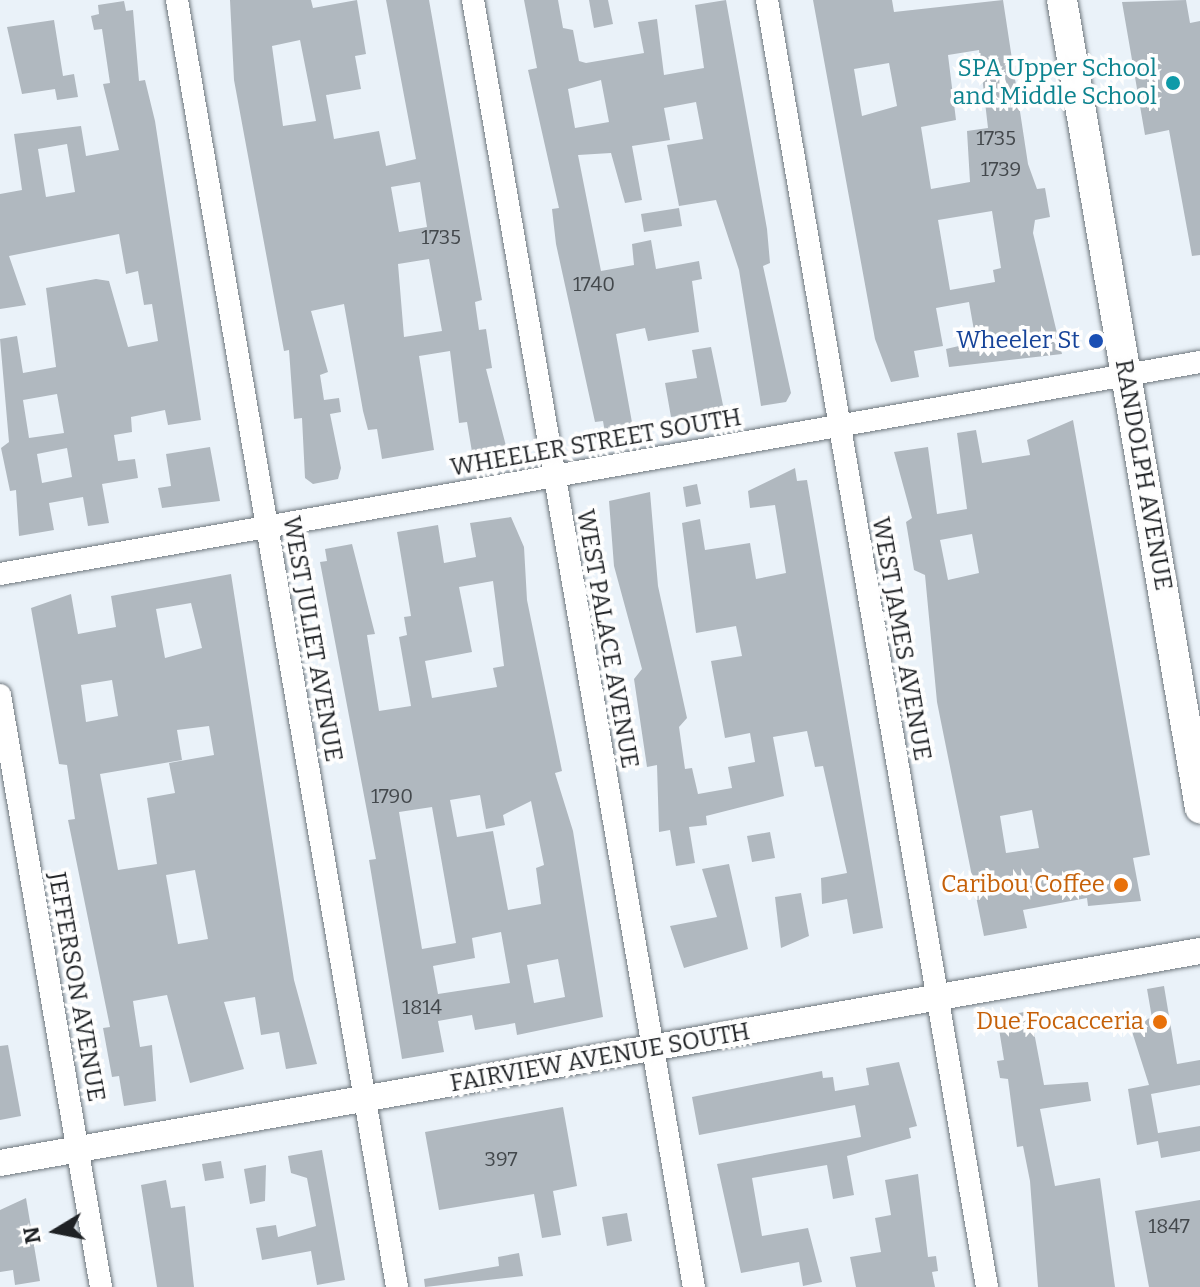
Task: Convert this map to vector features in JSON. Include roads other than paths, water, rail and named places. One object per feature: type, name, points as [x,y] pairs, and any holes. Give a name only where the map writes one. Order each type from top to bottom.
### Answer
[{"type":"main road","name":"RANDOLPH AVENUE","points":[[1062,0],[1200,808]]},
{"type":"street","name":"WEST JULIET AVENUE","points":[[177,0],[397,1287]]},
{"type":"street","name":"WEST PALACE AVENUE","points":[[473,0],[694,1287]]},
{"type":"street","name":"WEST JAMES AVENUE","points":[[767,0],[987,1287]]},
{"type":"street","name":"WHEELER STREET SOUTH","points":[[0,574],[1200,362]]},
{"type":"street","name":"JEFFERSON AVENUE","points":[[0,695],[101,1287]]},
{"type":"street","name":"FAIRVIEW AVENUE SOUTH","points":[[0,1163],[1200,951]]},
{"type":"place","name":"SPA Upper School and Middle School","points":[[1173,83]]},
{"type":"place","name":"Wheeler St","points":[[1096,341]]},
{"type":"place","name":"Caribou Coffee","points":[[1121,885]]},
{"type":"place","name":"Due Focacceria","points":[[1160,1022]]}]
